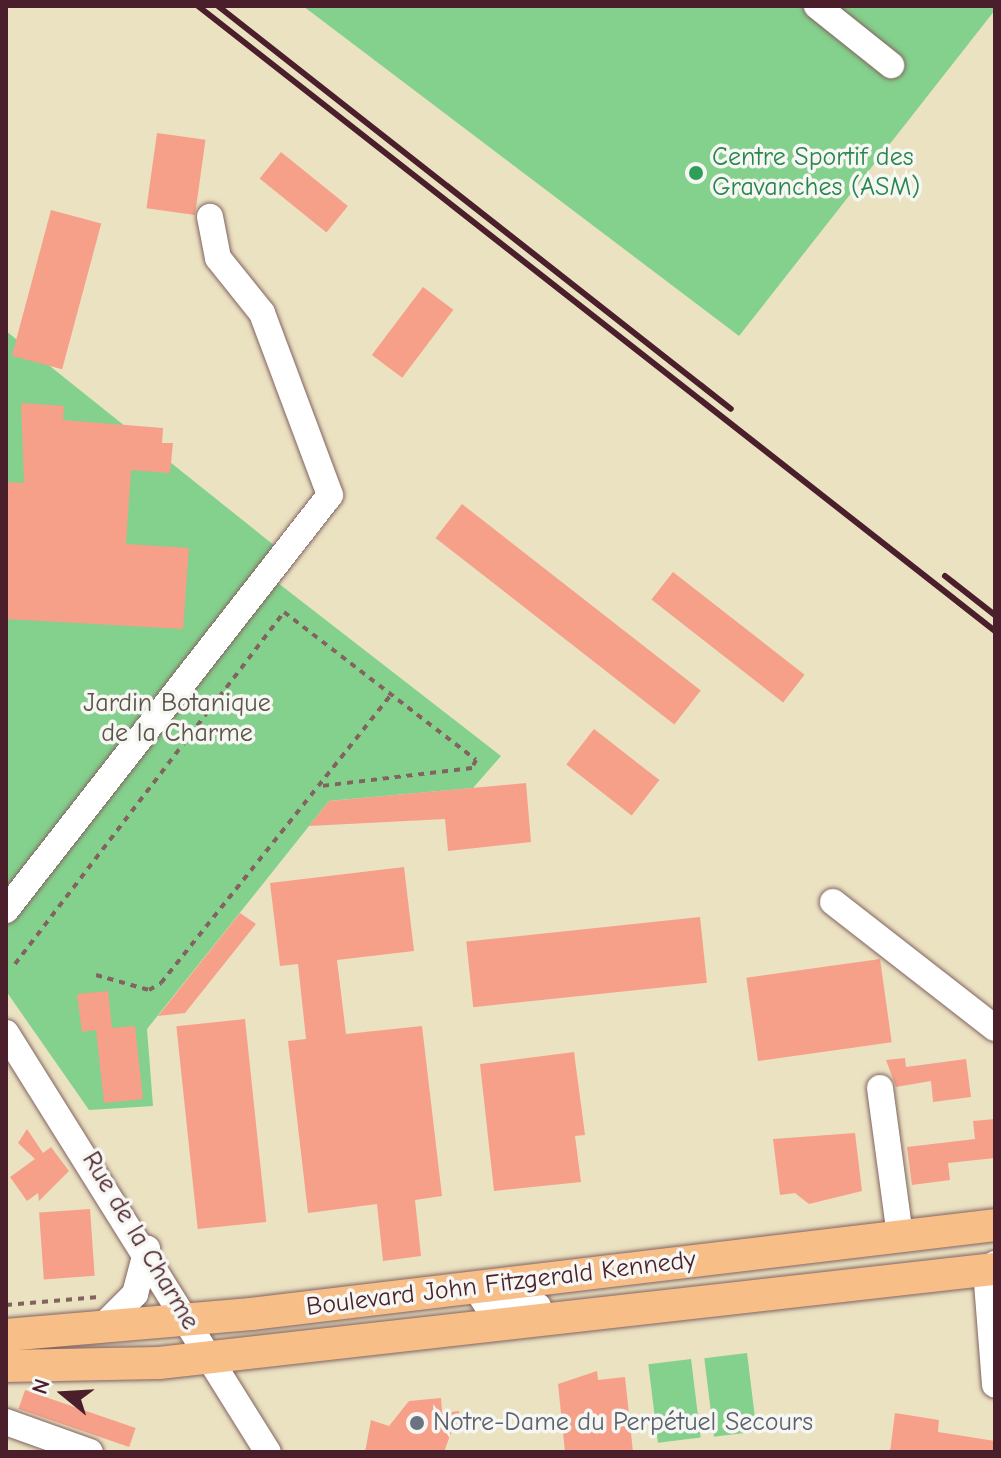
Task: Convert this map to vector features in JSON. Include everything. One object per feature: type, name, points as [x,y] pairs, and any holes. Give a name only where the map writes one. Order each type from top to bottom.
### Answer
[{"type":"main road","name":"Boulevard John Fitzgerald Kennedy","points":[[6,1335],[104,1312],[188,1320],[995,1225]]},
{"type":"main road","name":"Boulevard John Fitzgerald Kennedy","points":[[6,1366],[210,1356],[992,1268]]},
{"type":"street","points":[[817,6],[891,65]]},
{"type":"street","points":[[6,910],[330,495],[262,313],[218,258],[210,217]]},
{"type":"street","points":[[833,902],[995,1028]]},
{"type":"street","name":"Rue de la Charme","points":[[6,1033],[147,1249],[261,1449]]},
{"type":"street","points":[[880,1088],[900,1236]]},
{"type":"street","points":[[104,1312],[135,1294],[147,1249]]},
{"type":"street","points":[[992,1268],[995,1385]]},
{"type":"street","points":[[475,1287],[485,1302],[503,1308],[551,1304],[579,1315]]},
{"type":"street","points":[[6,1422],[90,1452]]},
{"type":"path","points":[[15,964],[284,612],[476,760],[472,768],[322,786]]},
{"type":"path","points":[[96,975],[149,990],[161,983],[322,786],[391,695]]},
{"type":"path","points":[[6,1305],[104,1312]]},
{"type":"green space","name":"Centre Sportif des Gravanches (ASM)","points":[[303,6],[995,6],[995,10],[739,336]]},
{"type":"green space","name":"Jardin Botanique de la Charme","points":[[6,331],[285,554],[269,576],[501,756],[473,788],[329,801],[147,1029],[153,1106],[89,1110],[6,991]]},
{"type":"green space","points":[[747,1353],[757,1431],[714,1437],[704,1358]]},
{"type":"green space","points":[[691,1359],[701,1437],[658,1443],[648,1364]]},
{"type":"building","points":[[157,133],[206,140],[195,215],[146,208]]},
{"type":"building","points":[[281,152],[348,206],[326,233],[260,178]]},
{"type":"building","points":[[51,210],[101,223],[62,369],[12,356]]},
{"type":"building","points":[[423,287],[453,310],[402,378],[372,355]]},
{"type":"building","points":[[21,403],[64,406],[63,420],[163,428],[162,443],[173,443],[170,473],[131,470],[126,544],[189,548],[183,629],[6,619],[6,482],[24,483]]},
{"type":"building","points":[[462,504],[701,691],[674,724],[436,538]]},
{"type":"building","points":[[673,572],[805,675],[783,702],[651,600]]},
{"type":"building","points":[[594,729],[659,780],[632,816],[566,764]]},
{"type":"building","points":[[526,783],[531,842],[448,851],[445,819],[309,826],[329,801]]},
{"type":"building","points":[[404,867],[414,951],[337,960],[346,1034],[422,1026],[442,1196],[415,1200],[421,1256],[383,1261],[377,1204],[308,1213],[288,1041],[306,1039],[298,964],[280,966],[270,883]]},
{"type":"building","points":[[240,913],[256,924],[185,1013],[158,1016]]},
{"type":"building","points":[[700,917],[707,983],[473,1007],[466,942]]},
{"type":"building","points":[[880,959],[892,1042],[758,1061],[746,978]]},
{"type":"building","points":[[108,991],[112,1028],[135,1026],[143,1099],[104,1103],[96,1030],[82,1032],[77,994]]},
{"type":"building","points":[[245,1019],[266,1222],[198,1229],[176,1026]]},
{"type":"building","points":[[574,1052],[585,1135],[575,1136],[581,1182],[494,1191],[480,1064]]},
{"type":"building","points":[[905,1058],[906,1067],[966,1059],[971,1097],[933,1102],[931,1081],[896,1087],[886,1060]]},
{"type":"building","points":[[995,1119],[995,1158],[948,1163],[950,1180],[912,1185],[907,1147],[975,1139],[973,1121]]},
{"type":"building","points":[[27,1129],[43,1153],[51,1147],[69,1171],[39,1201],[38,1193],[27,1201],[10,1177],[35,1159],[18,1143]]},
{"type":"building","points":[[855,1133],[862,1191],[809,1204],[795,1193],[780,1195],[773,1139]]},
{"type":"building","points":[[90,1209],[95,1276],[44,1279],[39,1213]]},
{"type":"building","points":[[597,1371],[598,1380],[625,1377],[633,1452],[565,1452],[558,1384]]},
{"type":"building","points":[[25,1390],[136,1428],[129,1447],[18,1409]]},
{"type":"building","name":"Notre-Dame du Perpétuel Secours","points":[[441,1398],[442,1413],[459,1411],[460,1429],[452,1430],[444,1452],[365,1452],[371,1420],[389,1426],[409,1401]]},
{"type":"building","points":[[895,1413],[939,1420],[938,1432],[995,1441],[995,1452],[890,1452]]},
{"type":"railway","points":[[198,6],[995,631]]},
{"type":"railway","points":[[218,6],[731,409]]},
{"type":"railway","points":[[945,576],[995,615]]},
{"type":"place","name":"Centre Sportif des Gravanches (ASM)","points":[[696,173]]},
{"type":"place","name":"Notre-Dame du Perpétuel Secours","points":[[417,1423]]}]
